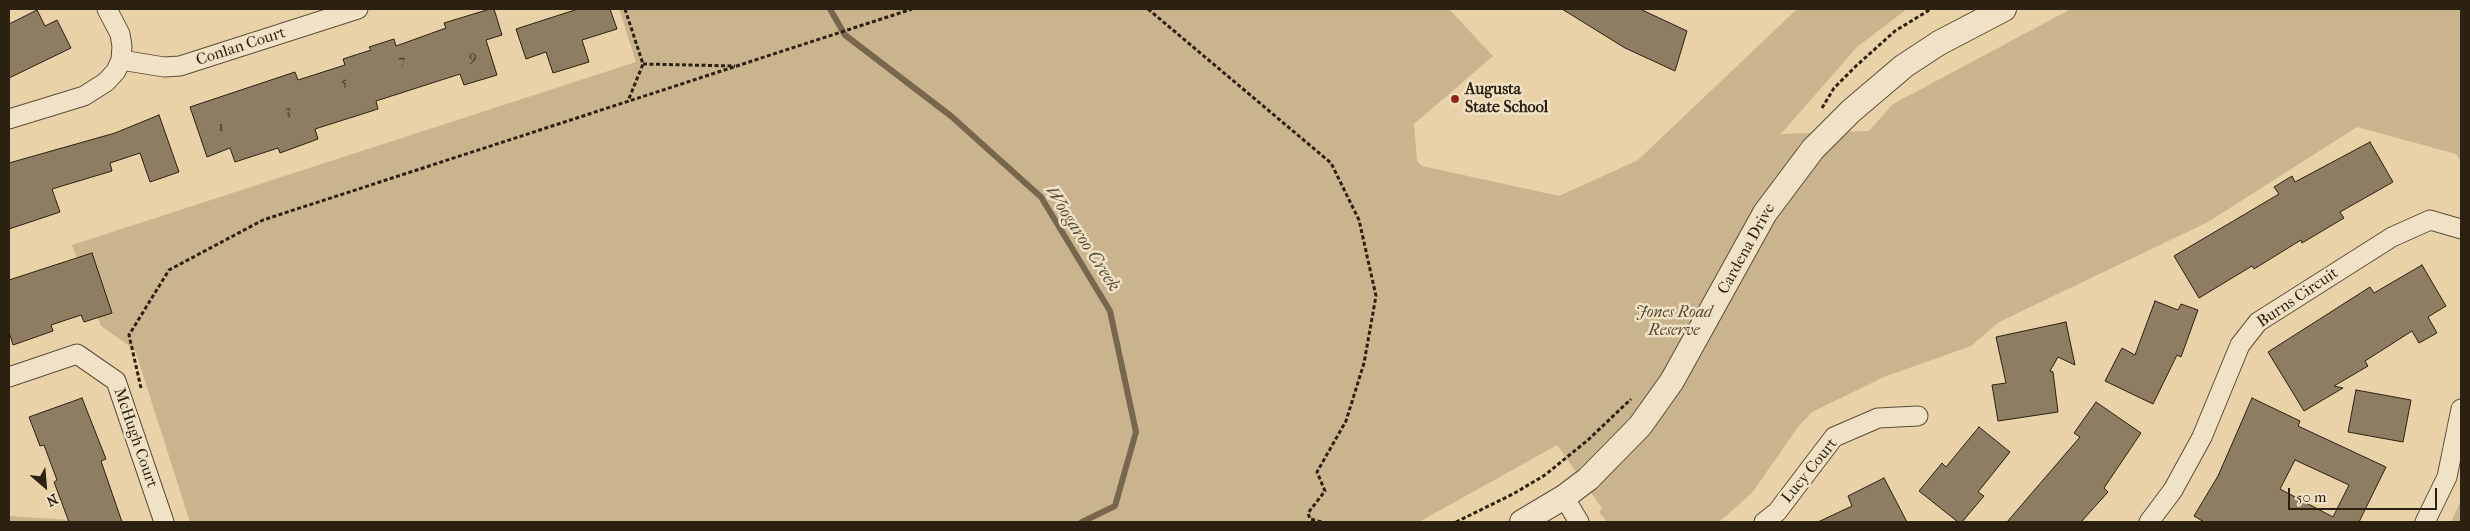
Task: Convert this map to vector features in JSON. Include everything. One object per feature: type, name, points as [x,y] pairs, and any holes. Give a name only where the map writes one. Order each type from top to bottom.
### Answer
[{"type":"street","points":[[9,119],[94,91],[116,71],[121,60],[120,34],[108,9]]},
{"type":"street","name":"Conlan Court","points":[[121,60],[164,67],[180,66],[358,9]]},
{"type":"street","name":"Cardena Drive","points":[[1522,522],[1564,497],[1609,461],[1640,426],[1672,381],[1765,213],[1813,149],[1851,111],[1904,66],[1947,39],[2004,9]]},
{"type":"street","name":"Burns Circuit","points":[[2149,522],[2173,490],[2202,437],[2240,345],[2258,322],[2392,237],[2430,220],[2461,228]]},
{"type":"street","name":"McHugh Court","points":[[9,377],[77,354],[116,381],[164,522]]},
{"type":"street","points":[[2425,522],[2447,478],[2461,409]]},
{"type":"street","name":"Lucy Court","points":[[1764,522],[1777,512],[1834,437],[1878,418],[1918,416]]},
{"type":"street","points":[[1564,497],[1579,522]]},
{"type":"path","points":[[625,9],[643,64],[628,101]]},
{"type":"path","points":[[141,389],[129,335],[169,270],[263,220],[912,9]]},
{"type":"path","points":[[1148,9],[1331,163],[1359,220],[1376,296],[1364,363],[1346,421],[1317,472],[1324,494],[1308,511],[1310,519],[1322,522]]},
{"type":"path","points":[[1820,111],[1834,88],[1856,66],[1896,31],[1931,9]]},
{"type":"path","points":[[643,64],[740,66]]},
{"type":"path","points":[[1456,522],[1513,494],[1545,475],[1588,440],[1635,394]]},
{"type":"green space","name":"Jones Road Reserve","points":[[619,9],[1449,9],[1493,56],[1414,124],[1417,161],[1422,166],[1559,196],[1638,160],[1797,9],[1907,9],[1857,47],[1781,134],[1869,131],[1893,104],[2071,9],[2461,9],[2461,161],[2456,154],[2357,127],[2208,222],[1999,322],[1971,346],[1884,377],[1812,412],[1798,427],[1752,493],[1719,522],[1607,522],[1599,512],[1602,508],[1557,445],[1419,522],[190,522],[135,350],[101,326],[72,245],[636,62]]},
{"type":"green space","points":[[2461,501],[2461,522],[2451,522]]},
{"type":"green space","points":[[9,516],[104,522],[9,522]]},
{"type":"building","points":[[494,9],[502,35],[486,40],[497,75],[464,85],[460,74],[376,101],[378,109],[315,129],[318,139],[280,153],[278,148],[235,162],[230,148],[207,157],[190,107],[295,72],[298,80],[345,65],[343,59],[371,50],[369,47],[394,39],[396,46],[446,28],[444,23]]},
{"type":"building","points":[[578,9],[610,9],[617,29],[582,40],[589,62],[553,73],[546,52],[526,59],[516,29]]},
{"type":"building","points":[[1562,9],[1640,9],[1687,31],[1675,71],[1625,48]]},
{"type":"building","points":[[37,10],[45,26],[57,20],[71,48],[9,78],[9,24]]},
{"type":"building","points":[[159,115],[179,172],[150,182],[140,153],[110,163],[112,171],[52,189],[60,212],[9,229],[9,163],[115,133]]},
{"type":"building","points":[[2370,142],[2393,182],[2340,212],[2344,218],[2302,243],[2301,240],[2254,269],[2252,266],[2199,298],[2174,256],[2279,194],[2274,187],[2292,176],[2295,182]]},
{"type":"building","points":[[92,253],[112,313],[84,322],[81,315],[51,325],[53,331],[13,345],[9,332],[9,280]]},
{"type":"building","points":[[2422,265],[2446,306],[2428,317],[2437,333],[2419,343],[2412,331],[2365,361],[2368,366],[2334,386],[2343,388],[2304,411],[2268,352],[2370,287],[2374,293]]},
{"type":"building","points":[[2155,301],[2178,310],[2181,304],[2198,310],[2181,357],[2177,355],[2153,404],[2105,381],[2122,348],[2135,355]]},
{"type":"building","points":[[2066,322],[2075,365],[2058,357],[2050,371],[2053,372],[2058,412],[1998,421],[1992,385],[2006,383],[1996,337]]},
{"type":"building","points":[[2356,390],[2411,400],[2403,442],[2348,432]]},
{"type":"building","points":[[82,398],[106,459],[101,461],[122,522],[69,522],[54,482],[57,480],[44,445],[40,446],[29,417]]},
{"type":"building","points":[[2252,398],[2300,421],[2298,426],[2386,467],[2359,522],[2204,522],[2194,516],[2218,476]],"holes":[[[2295,460],[2349,485],[2333,517],[2280,489]]]},
{"type":"building","points":[[2096,402],[2141,433],[2104,488],[2108,492],[2081,522],[2007,522],[2080,437],[2074,433]]},
{"type":"building","points":[[1979,427],[2010,452],[1978,492],[1984,496],[1962,522],[1958,522],[1919,491],[1942,463],[1946,467]]},
{"type":"building","points":[[1884,478],[1907,522],[1818,522],[1852,506],[1848,496]]},
{"type":"waterway","name":"Woogaroo Creek","points":[[830,9],[845,35],[951,116],[1041,197],[1110,311],[1136,432],[1115,506],[1082,522]]},
{"type":"place","name":"Augusta State School","points":[[1455,99]]}]
